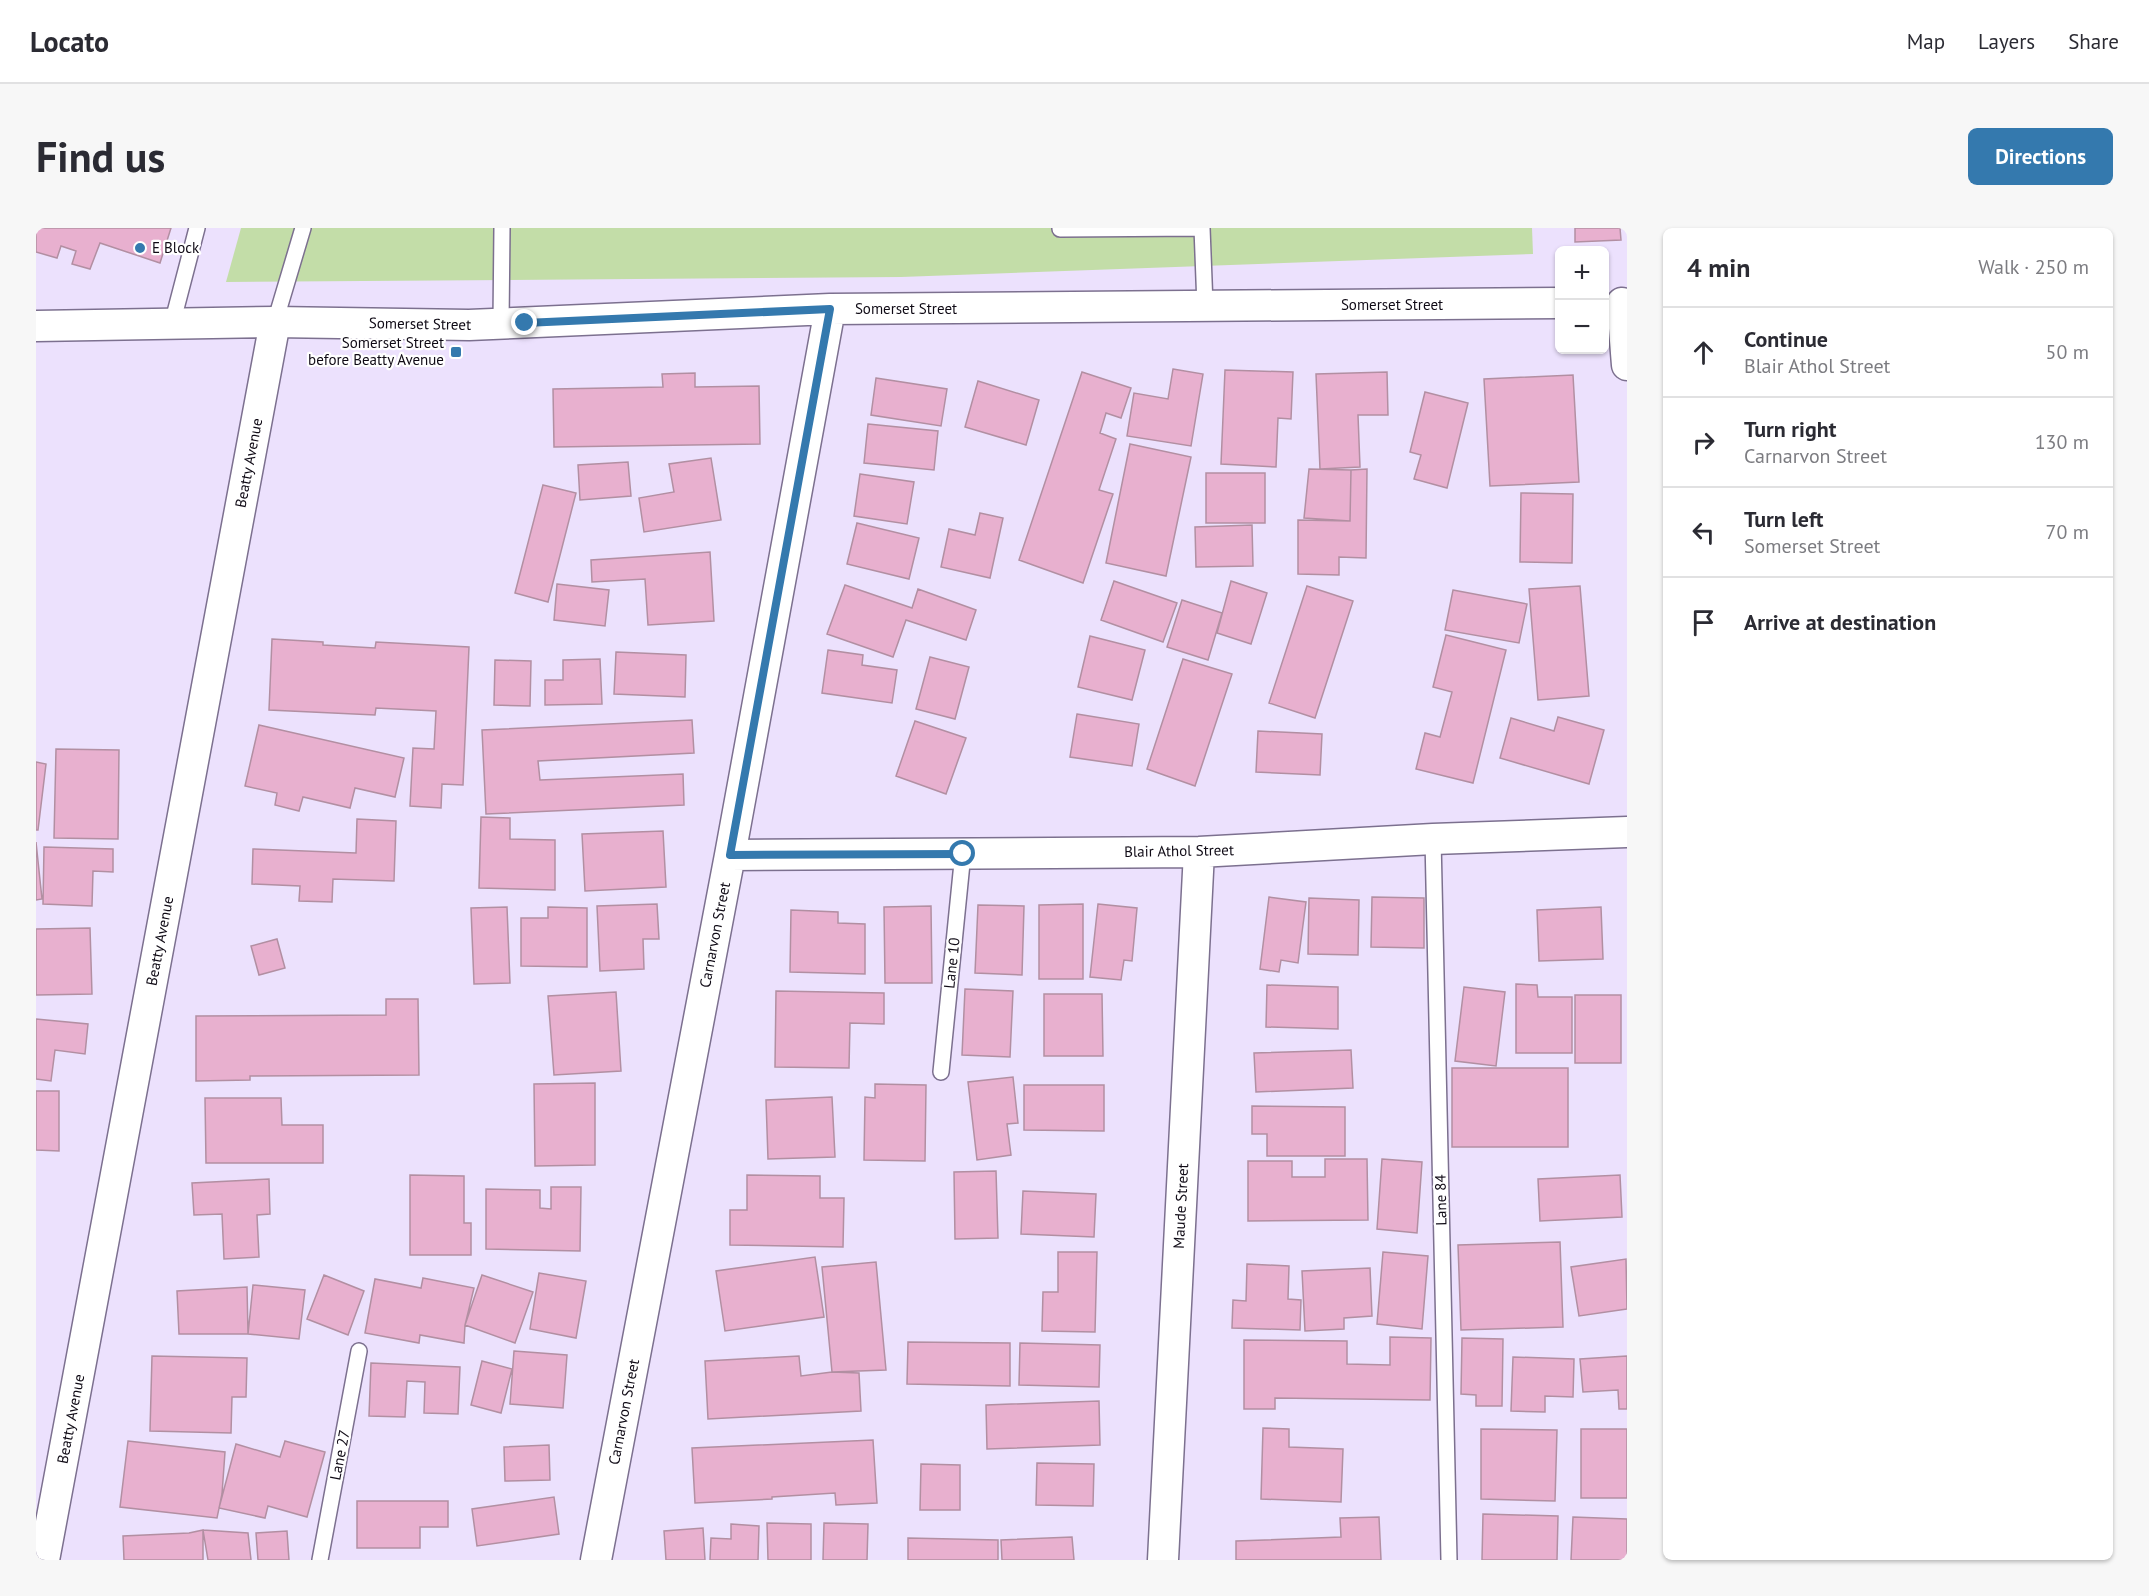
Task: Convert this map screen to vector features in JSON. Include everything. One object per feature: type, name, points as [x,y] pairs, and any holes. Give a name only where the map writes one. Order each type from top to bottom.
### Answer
[{"type":"street","name":"Somerset Street","points":[[36,327],[275,322],[501,323],[830,309],[1555,303]]},
{"type":"street","points":[[1618,303],[1627,365]]},
{"type":"street","name":"Carnarvon Street","points":[[596,1560],[730,855],[830,309]]},
{"type":"street","name":"Beatty Avenue","points":[[44,1560],[275,322]]},
{"type":"street","name":"Blair Athol Street","points":[[730,855],[1199,852],[1433,839],[1627,832]]},
{"type":"street","name":"Maude Street","points":[[1162,1560],[1199,852]]},
{"type":"lane","points":[[172,324],[196,228]]},
{"type":"lane","points":[[275,322],[303,228]]},
{"type":"lane","points":[[501,323],[502,228]]},
{"type":"lane","points":[[1060,229],[1202,228],[1205,306]]},
{"type":"lane","name":"Lane 84","points":[[1433,839],[1449,1560]]},
{"type":"lane","name":"Lane 10","points":[[941,1072],[963,854]]},
{"type":"lane","name":"Lane 27","points":[[320,1560],[360,1351]]},
{"type":"green space","points":[[241,228],[1532,228],[1533,254],[901,277],[226,282]]},
{"type":"building","name":"E Block","points":[[36,228],[171,228],[160,263],[100,243],[90,269],[72,264],[76,251],[61,246],[57,258],[36,252]]},
{"type":"building","points":[[1575,228],[1620,228],[1621,240],[1575,242]]},
{"type":"building","points":[[1173,369],[1203,374],[1191,446],[1127,436],[1134,393],[1168,399]]},
{"type":"building","points":[[1225,370],[1293,372],[1291,419],[1278,418],[1276,467],[1221,464]]},
{"type":"building","points":[[1082,372],[1131,388],[1121,418],[1106,413],[1100,433],[1116,439],[1099,490],[1113,494],[1083,583],[1019,560]]},
{"type":"building","points":[[1387,372],[1388,415],[1358,415],[1360,467],[1320,469],[1316,374]]},
{"type":"building","points":[[695,373],[695,387],[759,386],[760,444],[554,447],[553,389],[663,387],[662,374]]},
{"type":"building","points":[[1573,375],[1579,482],[1490,486],[1484,379]]},
{"type":"building","points":[[876,378],[947,389],[941,426],[871,415]]},
{"type":"building","points":[[978,381],[1039,400],[1026,445],[965,427]]},
{"type":"building","points":[[1425,392],[1468,403],[1447,488],[1414,479],[1421,455],[1410,452]]},
{"type":"building","points":[[868,424],[938,431],[934,470],[864,463]]},
{"type":"building","points":[[1130,444],[1191,457],[1166,576],[1106,563]]},
{"type":"building","points":[[711,458],[721,520],[644,532],[639,498],[674,492],[669,464]]},
{"type":"building","points":[[628,462],[631,496],[580,500],[578,465]]},
{"type":"building","points":[[1309,469],[1351,470],[1350,521],[1304,518]]},
{"type":"building","points":[[1367,469],[1366,558],[1339,557],[1339,575],[1298,574],[1298,520],[1350,521],[1351,470]]},
{"type":"building","points":[[1206,473],[1265,473],[1265,523],[1206,523]]},
{"type":"building","points":[[860,474],[914,482],[907,524],[854,516]]},
{"type":"building","points":[[543,485],[576,493],[548,602],[515,593]]},
{"type":"building","points":[[1521,493],[1573,494],[1572,563],[1520,562]]},
{"type":"building","points":[[980,513],[1003,518],[990,578],[941,567],[949,529],[975,535]]},
{"type":"building","points":[[857,523],[919,538],[909,579],[847,564]]},
{"type":"building","points":[[1252,525],[1253,566],[1196,567],[1195,527]]},
{"type":"building","points":[[710,552],[714,621],[648,625],[645,579],[592,582],[591,560]]},
{"type":"building","points":[[1114,581],[1177,603],[1163,642],[1101,620]]},
{"type":"building","points":[[1231,581],[1267,593],[1251,644],[1217,633]]},
{"type":"building","points":[[557,584],[609,590],[605,626],[554,620]]},
{"type":"building","points":[[845,585],[912,608],[918,589],[976,610],[966,640],[906,620],[893,657],[827,634]]},
{"type":"building","points":[[1307,586],[1353,601],[1315,718],[1269,703]]},
{"type":"building","points":[[1580,586],[1589,696],[1538,700],[1529,589]]},
{"type":"building","points":[[1453,590],[1527,604],[1519,643],[1445,630]]},
{"type":"building","points":[[1182,600],[1222,613],[1208,660],[1167,647]]},
{"type":"building","points":[[1446,635],[1506,650],[1473,783],[1416,769],[1425,733],[1440,737],[1452,692],[1433,687]]},
{"type":"building","points":[[1090,636],[1145,650],[1132,700],[1078,687]]},
{"type":"building","points":[[272,639],[375,648],[376,642],[469,647],[463,785],[442,784],[441,808],[410,806],[413,748],[434,749],[436,711],[376,708],[375,715],[269,710]]},
{"type":"building","points":[[828,650],[863,655],[862,665],[897,670],[892,703],[822,693]]},
{"type":"building","points":[[616,652],[686,655],[685,697],[614,694]]},
{"type":"building","points":[[930,657],[969,667],[955,719],[916,709]]},
{"type":"building","points":[[600,659],[602,704],[545,705],[545,680],[563,680],[563,660]]},
{"type":"building","points":[[1183,659],[1232,674],[1195,786],[1147,769]]},
{"type":"building","points":[[495,660],[531,661],[530,706],[494,705]]},
{"type":"building","points":[[1077,714],[1139,724],[1132,766],[1070,757]]},
{"type":"building","points":[[1558,717],[1604,730],[1589,784],[1500,758],[1511,718],[1554,731]]},
{"type":"building","points":[[692,720],[694,753],[538,761],[540,780],[683,774],[684,805],[486,814],[482,730]]},
{"type":"building","points":[[915,721],[966,738],[946,794],[896,776]]},
{"type":"building","points":[[259,725],[404,758],[395,797],[355,788],[350,808],[303,797],[299,811],[275,805],[277,793],[245,786]]},
{"type":"building","points":[[1258,731],[1322,734],[1320,775],[1256,772]]},
{"type":"building","points":[[56,749],[119,750],[118,839],[54,838]]},
{"type":"building","points":[[36,762],[46,764],[38,830],[36,830]]},
{"type":"building","points":[[481,817],[510,818],[510,839],[555,840],[555,890],[479,888]]},
{"type":"building","points":[[357,819],[396,821],[394,881],[333,879],[332,902],[299,901],[300,886],[252,884],[253,849],[356,853]]},
{"type":"building","points":[[663,831],[666,887],[585,891],[582,834]]},
{"type":"building","points":[[36,842],[42,899],[36,900]]},
{"type":"building","points":[[44,847],[113,849],[113,872],[93,871],[92,906],[43,904]]},
{"type":"building","points":[[1269,897],[1306,902],[1298,963],[1281,960],[1279,972],[1260,969]]},
{"type":"building","points":[[1372,897],[1424,898],[1424,948],[1371,947]]},
{"type":"building","points":[[1309,898],[1359,900],[1358,955],[1308,954]]},
{"type":"building","points":[[657,904],[659,939],[643,939],[644,969],[600,971],[597,906]]},
{"type":"building","points":[[1083,904],[1083,979],[1039,979],[1039,905]]},
{"type":"building","points":[[1098,904],[1137,908],[1132,961],[1124,960],[1121,980],[1090,977]]},
{"type":"building","points":[[978,905],[1024,906],[1022,975],[975,973]]},
{"type":"building","points":[[931,906],[932,983],[885,983],[884,907]]},
{"type":"building","points":[[507,907],[510,983],[474,984],[471,908]]},
{"type":"building","points":[[548,907],[587,908],[587,967],[521,966],[521,918],[548,918]]},
{"type":"building","points":[[1601,907],[1603,959],[1539,961],[1537,910]]},
{"type":"building","points":[[791,910],[838,912],[838,923],[865,924],[865,974],[790,972]]},
{"type":"building","points":[[90,928],[92,994],[36,995],[36,929]]},
{"type":"building","points":[[277,939],[285,968],[259,975],[251,946]]},
{"type":"building","points":[[1516,984],[1537,985],[1538,997],[1572,997],[1572,1053],[1516,1053]]},
{"type":"building","points":[[1267,985],[1338,987],[1338,1029],[1266,1027]]},
{"type":"building","points":[[1464,987],[1505,992],[1496,1066],[1455,1061]]},
{"type":"building","points":[[965,989],[1013,991],[1010,1057],[962,1055]]},
{"type":"building","points":[[776,991],[884,993],[884,1024],[850,1023],[849,1068],[775,1067]]},
{"type":"building","points":[[616,992],[621,1071],[554,1075],[548,996]]},
{"type":"building","points":[[1044,994],[1102,994],[1103,1056],[1044,1056]]},
{"type":"building","points":[[1575,995],[1621,995],[1621,1063],[1575,1063]]},
{"type":"building","points":[[386,999],[418,999],[419,1075],[250,1076],[250,1080],[196,1081],[196,1016],[386,1015]]},
{"type":"building","points":[[36,1019],[88,1024],[85,1054],[55,1050],[51,1081],[36,1079]]},
{"type":"building","points":[[1351,1050],[1353,1088],[1256,1092],[1254,1053]]},
{"type":"building","points":[[1452,1068],[1568,1068],[1568,1147],[1452,1147]]},
{"type":"building","points":[[1013,1077],[1018,1123],[1007,1124],[1011,1155],[977,1160],[968,1082]]},
{"type":"building","points":[[595,1083],[595,1165],[535,1166],[534,1084]]},
{"type":"building","points":[[875,1084],[926,1085],[925,1161],[864,1160],[865,1097],[875,1098]]},
{"type":"building","points":[[1024,1085],[1104,1085],[1104,1131],[1024,1130]]},
{"type":"building","points":[[36,1091],[59,1091],[59,1151],[36,1150]]},
{"type":"building","points":[[832,1097],[835,1157],[768,1159],[766,1100]]},
{"type":"building","points":[[205,1098],[281,1098],[282,1125],[323,1125],[323,1163],[206,1163]]},
{"type":"building","points":[[1252,1106],[1345,1107],[1345,1156],[1267,1156],[1267,1134],[1252,1134]]},
{"type":"building","points":[[1325,1159],[1367,1159],[1368,1220],[1248,1221],[1248,1161],[1292,1161],[1292,1177],[1325,1177]]},
{"type":"building","points":[[1382,1159],[1422,1162],[1417,1233],[1377,1229]]},
{"type":"building","points":[[996,1171],[998,1238],[955,1239],[954,1172]]},
{"type":"building","points":[[410,1175],[464,1176],[464,1223],[471,1223],[471,1255],[410,1255]]},
{"type":"building","points":[[747,1175],[820,1176],[820,1198],[844,1198],[843,1247],[730,1245],[730,1210],[747,1210]]},
{"type":"building","points":[[1620,1175],[1622,1217],[1540,1221],[1538,1179]]},
{"type":"building","points":[[269,1179],[270,1214],[257,1215],[259,1257],[224,1259],[222,1214],[194,1215],[192,1183]]},
{"type":"building","points":[[551,1187],[581,1187],[580,1251],[486,1249],[486,1189],[540,1190],[540,1208],[551,1209]]},
{"type":"building","points":[[1023,1191],[1096,1194],[1094,1237],[1021,1234]]},
{"type":"building","points":[[1560,1242],[1563,1327],[1461,1330],[1458,1245]]},
{"type":"building","points":[[1058,1252],[1097,1252],[1095,1332],[1042,1331],[1043,1292],[1058,1292]]},
{"type":"building","points":[[1383,1252],[1428,1256],[1422,1329],[1377,1324]]},
{"type":"building","points":[[815,1257],[824,1317],[725,1331],[716,1271]]},
{"type":"building","points":[[1626,1259],[1627,1309],[1579,1316],[1571,1267]]},
{"type":"building","points":[[876,1262],[886,1370],[832,1372],[822,1267]]},
{"type":"building","points":[[1247,1264],[1289,1266],[1288,1299],[1301,1300],[1300,1330],[1232,1328],[1233,1300],[1246,1301]]},
{"type":"building","points":[[1370,1268],[1372,1316],[1344,1318],[1344,1329],[1305,1331],[1302,1271]]},
{"type":"building","points":[[539,1273],[586,1281],[576,1338],[530,1329]]},
{"type":"building","points":[[324,1275],[364,1291],[348,1335],[307,1319]]},
{"type":"building","points":[[482,1275],[533,1292],[515,1343],[465,1325]]},
{"type":"building","points":[[423,1278],[474,1288],[465,1325],[464,1343],[420,1335],[419,1343],[365,1333],[375,1279],[421,1288]]},
{"type":"building","points":[[253,1285],[305,1290],[299,1339],[248,1334]]},
{"type":"building","points":[[247,1287],[248,1334],[179,1334],[177,1291]]},
{"type":"building","points":[[1390,1337],[1431,1338],[1430,1400],[1275,1398],[1275,1409],[1244,1409],[1244,1340],[1347,1341],[1347,1364],[1390,1365]]},
{"type":"building","points":[[1462,1338],[1503,1339],[1502,1406],[1476,1406],[1476,1395],[1461,1394]]},
{"type":"building","points":[[908,1342],[1010,1343],[1010,1386],[907,1384]]},
{"type":"building","points":[[1020,1343],[1100,1345],[1099,1387],[1019,1385]]},
{"type":"building","points":[[514,1351],[567,1355],[563,1408],[510,1404]]},
{"type":"building","points":[[152,1356],[247,1358],[246,1397],[232,1397],[231,1433],[150,1431]]},
{"type":"building","points":[[799,1356],[801,1376],[832,1372],[859,1373],[861,1411],[708,1419],[705,1361]]},
{"type":"building","points":[[1627,1356],[1627,1409],[1619,1409],[1618,1390],[1583,1392],[1580,1359]]},
{"type":"building","points":[[1513,1357],[1574,1359],[1573,1397],[1545,1396],[1545,1412],[1511,1411]]},
{"type":"building","points":[[482,1361],[512,1369],[501,1413],[471,1405]]},
{"type":"building","points":[[371,1363],[460,1367],[458,1414],[424,1413],[425,1382],[407,1381],[405,1417],[369,1416]]},
{"type":"building","points":[[1099,1401],[1100,1445],[987,1449],[986,1405]]},
{"type":"building","points":[[1263,1428],[1289,1429],[1289,1447],[1343,1449],[1341,1502],[1261,1499]]},
{"type":"building","points":[[1481,1429],[1557,1430],[1555,1501],[1481,1499]]},
{"type":"building","points":[[1581,1429],[1627,1429],[1627,1498],[1581,1498]]},
{"type":"building","points":[[873,1440],[877,1503],[836,1505],[835,1493],[695,1503],[692,1448]]},
{"type":"building","points":[[128,1441],[225,1452],[222,1494],[217,1518],[120,1507]]},
{"type":"building","points":[[285,1441],[325,1452],[307,1517],[268,1506],[265,1518],[219,1508],[236,1444],[280,1457]]},
{"type":"building","points":[[549,1445],[550,1480],[505,1481],[504,1447]]},
{"type":"building","points":[[1037,1463],[1094,1464],[1093,1506],[1036,1505]]},
{"type":"building","points":[[921,1464],[960,1465],[960,1510],[920,1510]]},
{"type":"building","points":[[554,1497],[559,1534],[477,1546],[472,1509]]},
{"type":"building","points":[[357,1501],[448,1501],[448,1527],[420,1527],[420,1548],[357,1548]]},
{"type":"building","points":[[1483,1514],[1558,1516],[1557,1560],[1482,1560]]},
{"type":"building","points":[[1379,1517],[1381,1560],[1236,1560],[1236,1541],[1341,1537],[1340,1518]]},
{"type":"building","points":[[1573,1517],[1627,1519],[1627,1560],[1571,1560]]},
{"type":"building","points":[[767,1523],[811,1524],[811,1560],[768,1560]]},
{"type":"building","points":[[824,1523],[868,1524],[867,1560],[823,1560]]},
{"type":"building","points":[[731,1524],[759,1526],[758,1560],[710,1560],[711,1538],[731,1539]]},
{"type":"building","points":[[703,1528],[705,1560],[666,1560],[664,1531]]},
{"type":"building","points":[[203,1530],[248,1533],[251,1560],[208,1560]]},
{"type":"building","points":[[203,1530],[203,1560],[124,1560],[123,1536],[189,1533]]},
{"type":"building","points":[[287,1531],[289,1560],[258,1560],[256,1533]]},
{"type":"building","points":[[1072,1537],[1074,1560],[1002,1560],[1001,1540]]},
{"type":"building","points":[[908,1538],[998,1540],[998,1560],[908,1560]]},
{"type":"place","name":"E Block","points":[[140,248]]},
{"type":"place","name":"Somerset Street before Beatty Avenue","points":[[456,352]]},
{"type":"route","points":[[525,323],[830,309],[730,855],[963,854]]}]
